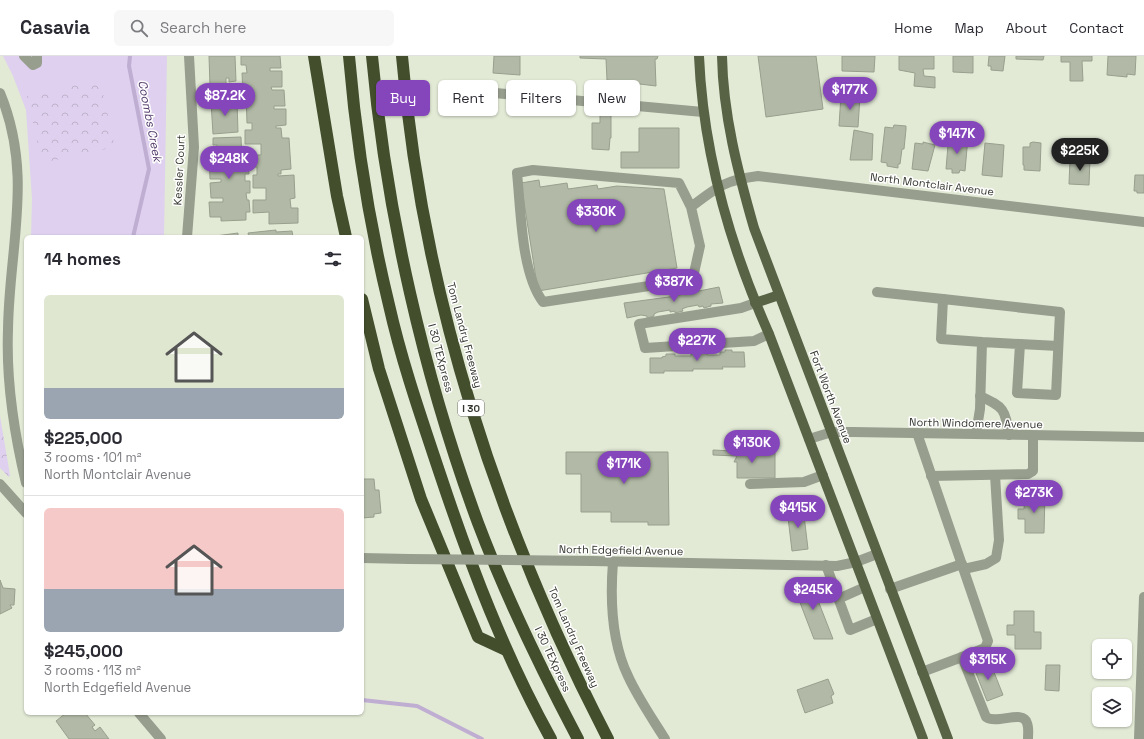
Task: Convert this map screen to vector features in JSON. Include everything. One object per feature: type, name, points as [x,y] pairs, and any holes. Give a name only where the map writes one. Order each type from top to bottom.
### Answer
[{"type":"highway","points":[[314,56],[337,196],[346,235]]},
{"type":"highway","points":[[349,56],[361,153],[373,230],[389,306],[409,380],[459,530],[506,650],[551,739]]},
{"type":"highway","name":"I 30 TEXpress","points":[[372,56],[387,169],[402,252],[425,351],[450,439],[478,523],[510,600],[578,739]]},
{"type":"highway","name":"Tom Landry Freeway","points":[[402,56],[413,147],[425,220],[459,366],[481,438],[506,510],[564,648],[608,739]]},
{"type":"highway","points":[[364,307],[379,369],[421,499],[478,637],[506,650]]},
{"type":"main road","points":[[699,56],[703,112],[709,152],[717,186],[755,303],[769,334],[923,739]]},
{"type":"main road","name":"Fort Worth Avenue","points":[[722,56],[727,112],[740,178],[754,228],[948,739]]},
{"type":"main road","points":[[755,303],[778,294]]},
{"type":"street","points":[[24,56],[33,65],[37,63],[37,56]]},
{"type":"street","name":"Kessler Court","points":[[187,235],[194,147],[189,56]]},
{"type":"street","points":[[498,93],[703,112]]},
{"type":"street","points":[[0,94],[7,111],[14,137],[19,179],[19,195],[4,332],[12,411],[24,473]]},
{"type":"street","points":[[533,170],[679,183],[691,206],[700,246],[694,272],[682,281],[543,302],[535,291],[526,254],[517,173],[533,170]]},
{"type":"street","name":"North Montclair Avenue","points":[[691,206],[717,186],[740,178],[758,176],[1144,222]]},
{"type":"street","points":[[877,292],[943,298],[1060,312],[1056,395],[1017,393],[1020,344]]},
{"type":"street","points":[[943,298],[941,339],[1058,346]]},
{"type":"street","points":[[755,303],[741,308],[639,324],[645,348],[754,341],[769,334]]},
{"type":"street","points":[[976,434],[980,396],[982,342]]},
{"type":"street","points":[[980,396],[999,404],[1006,418],[1009,436]]},
{"type":"street","name":"North Windomere Avenue","points":[[809,439],[832,432],[1144,437]]},
{"type":"street","points":[[917,433],[988,641],[986,648],[922,672]]},
{"type":"street","points":[[931,476],[1028,474],[1033,471],[1033,436]]},
{"type":"street","points":[[750,484],[804,482],[823,475]]},
{"type":"street","points":[[890,589],[963,567],[986,564],[996,558],[999,540],[995,475]]},
{"type":"street","points":[[0,484],[24,511]]},
{"type":"street","name":"North Edgefield Avenue","points":[[364,558],[826,565],[856,562],[877,554]]},
{"type":"street","points":[[613,562],[611,588],[614,626],[619,654],[628,676],[665,739]]},
{"type":"street","points":[[826,565],[850,630],[878,619]]},
{"type":"street","points":[[838,599],[865,587]]},
{"type":"street","points":[[1139,739],[1144,597]]},
{"type":"street","points":[[962,657],[986,717],[994,721],[1020,716],[1025,718],[1027,722],[1028,739]]},
{"type":"street","points":[[141,715],[161,739]]},
{"type":"green space","points":[[3,56],[167,56],[164,235],[31,235],[32,199],[26,110],[13,76]]},
{"type":"green space","points":[[100,80],[115,147],[42,163],[27,96]]},
{"type":"green space","points":[[0,416],[10,475],[9,477],[0,468]]},
{"type":"building","points":[[209,56],[235,56],[236,81],[229,82],[229,78],[226,78],[226,86],[210,86]]},
{"type":"building","points":[[241,56],[280,56],[281,68],[270,68],[270,71],[282,71],[282,87],[271,87],[272,90],[284,90],[285,106],[274,106],[274,109],[286,109],[286,125],[276,126],[276,128],[281,128],[282,138],[289,138],[291,169],[281,170],[281,174],[278,174],[278,176],[294,175],[295,198],[290,199],[291,208],[298,208],[298,223],[269,224],[269,212],[253,213],[253,200],[266,200],[266,188],[253,188],[253,175],[257,175],[257,167],[253,167],[252,155],[261,155],[261,144],[245,144],[245,130],[252,130],[252,123],[247,123],[246,95],[243,95],[242,73],[247,73],[246,65],[241,65]]},
{"type":"building","points":[[494,56],[520,56],[520,75],[493,73]]},
{"type":"building","points":[[580,56],[658,56],[657,59],[655,59],[656,86],[640,84],[640,80],[607,80],[606,59],[580,58]]},
{"type":"building","points":[[758,56],[816,56],[823,109],[766,117]]},
{"type":"building","points":[[842,56],[875,56],[874,72],[842,71]]},
{"type":"building","points":[[899,56],[934,56],[934,69],[923,69],[924,76],[935,77],[935,88],[914,86],[915,73],[899,70]]},
{"type":"building","points":[[953,56],[973,56],[973,73],[953,72]]},
{"type":"building","points":[[989,56],[1005,56],[1003,71],[991,70],[991,66],[988,66]]},
{"type":"building","points":[[1016,56],[1044,56],[1043,60],[1016,59]]},
{"type":"building","points":[[1061,56],[1092,56],[1092,61],[1082,61],[1083,81],[1070,81],[1070,62],[1061,62]]},
{"type":"building","points":[[1108,56],[1136,56],[1135,75],[1127,74],[1127,77],[1107,75]]},
{"type":"building","points":[[841,95],[860,96],[858,127],[839,126]]},
{"type":"building","points":[[237,101],[238,132],[213,134],[211,102]]},
{"type":"building","points":[[600,116],[611,116],[611,138],[609,150],[592,149],[592,123],[600,123]]},
{"type":"building","points":[[894,125],[906,126],[904,149],[902,149],[898,168],[887,166],[887,163],[881,162],[885,127],[893,128]]},
{"type":"building","points":[[639,128],[679,128],[679,168],[621,168],[621,152],[639,152]]},
{"type":"building","points":[[854,130],[873,134],[872,160],[850,160]]},
{"type":"building","points":[[960,136],[968,137],[965,171],[960,170],[959,173],[952,173],[952,169],[946,169],[948,145],[953,145],[954,141],[959,141]]},
{"type":"building","points":[[241,137],[242,162],[248,162],[249,174],[245,174],[245,181],[250,181],[250,193],[246,193],[247,200],[249,200],[250,212],[246,212],[246,220],[221,221],[221,217],[210,217],[209,202],[223,202],[223,198],[211,198],[210,183],[221,182],[221,179],[210,179],[209,149],[217,148],[217,145],[213,145],[213,138]]},
{"type":"building","points":[[923,142],[935,145],[928,171],[912,169],[915,143],[923,144]]},
{"type":"building","points":[[985,143],[1004,145],[1002,177],[982,175]]},
{"type":"building","points":[[1030,143],[1041,143],[1040,171],[1024,170],[1023,147],[1030,147]]},
{"type":"building","points":[[1070,159],[1090,159],[1089,185],[1069,184]]},
{"type":"building","points":[[1135,175],[1144,175],[1144,193],[1137,193],[1137,191],[1134,191]]},
{"type":"building","points":[[539,180],[540,187],[567,183],[568,189],[597,185],[598,189],[617,186],[664,189],[677,268],[538,291],[521,183]]},
{"type":"building","points":[[276,230],[276,232],[292,231],[293,235],[248,235],[248,233]]},
{"type":"building","points":[[238,233],[238,235],[223,235]]},
{"type":"building","points":[[719,287],[723,303],[711,304],[711,306],[704,308],[703,306],[699,307],[698,305],[687,307],[682,309],[683,311],[675,313],[675,311],[670,312],[670,310],[658,312],[654,314],[654,316],[647,318],[647,316],[641,315],[627,318],[624,303],[669,297]]},
{"type":"building","points":[[725,350],[732,350],[732,352],[744,352],[745,367],[722,367],[723,369],[693,369],[693,371],[664,371],[664,373],[650,373],[650,358],[662,358],[666,356],[666,354],[675,354],[675,356],[691,356],[691,354],[696,354],[696,352],[704,352],[708,355],[720,355],[720,352],[725,352]]},
{"type":"building","points":[[713,450],[775,453],[775,478],[737,478],[737,462],[734,462],[737,456],[713,455]]},
{"type":"building","points":[[566,452],[668,452],[669,525],[648,525],[648,522],[611,522],[611,512],[581,512],[581,474],[566,474]]},
{"type":"building","points":[[364,479],[374,479],[375,490],[379,490],[381,513],[374,514],[374,517],[364,518]]},
{"type":"building","points":[[1025,495],[1045,495],[1044,533],[1025,533],[1025,519],[1018,519],[1018,509],[1024,509]]},
{"type":"building","points":[[803,507],[808,549],[792,551],[787,509]]},
{"type":"building","points":[[0,580],[3,588],[15,589],[14,605],[10,605],[12,608],[0,614]]},
{"type":"building","points":[[810,580],[833,639],[814,639],[794,587]]},
{"type":"building","points":[[1014,611],[1034,611],[1034,632],[1041,632],[1041,649],[1015,649],[1015,635],[1007,635],[1007,625],[1014,625]]},
{"type":"building","points":[[984,661],[990,662],[1003,695],[987,701],[974,668],[977,664]]},
{"type":"building","points":[[1046,665],[1060,665],[1059,691],[1045,690]]},
{"type":"building","points":[[828,679],[834,694],[831,696],[833,703],[805,713],[797,690]]},
{"type":"building","points":[[64,715],[87,715],[95,725],[92,727],[95,731],[100,727],[109,739],[69,739],[56,721]]},
{"type":"waterway","name":"Coombs Creek","points":[[130,56],[129,66],[149,169],[133,235]]},
{"type":"waterway","name":"Coombs Creek","points":[[364,700],[417,706],[482,739]]}]
